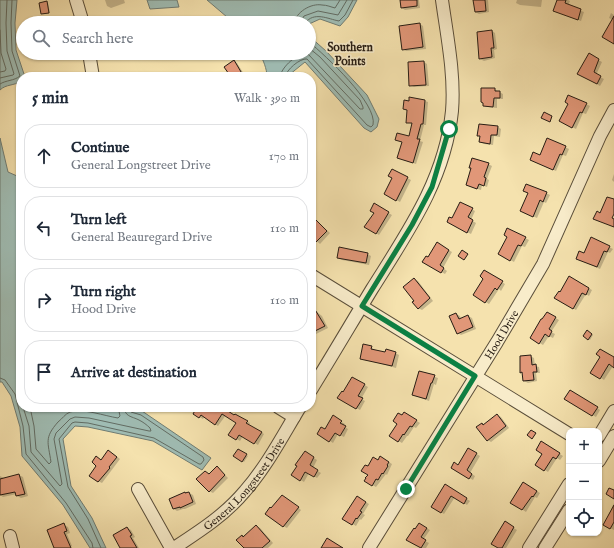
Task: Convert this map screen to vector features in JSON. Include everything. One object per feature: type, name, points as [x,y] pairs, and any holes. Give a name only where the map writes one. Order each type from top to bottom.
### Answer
[{"type":"street","points":[[76,0],[81,16]]},
{"type":"street","points":[[316,382],[420,211],[432,187],[445,146],[452,111],[450,59],[442,0]]},
{"type":"street","points":[[91,60],[92,72]]},
{"type":"street","name":"Hood Drive","points":[[369,548],[497,342],[543,264],[600,136],[614,110]]},
{"type":"street","points":[[316,278],[566,432]]},
{"type":"street","points":[[602,431],[614,411]]},
{"type":"street","name":"General Longstreet Drive","points":[[174,548],[213,521],[244,492],[255,479],[297,412]]},
{"type":"street","points":[[602,453],[614,436]]},
{"type":"street","points":[[529,548],[566,489]]},
{"type":"street","points":[[138,490],[171,548]]},
{"type":"street","points":[[545,548],[566,515]]},
{"type":"water","points":[[0,0],[17,0],[15,23],[16,60],[19,60],[23,72],[16,72],[16,84],[0,90]]},
{"type":"water","points":[[147,0],[177,0],[179,7],[150,9]]},
{"type":"water","points":[[207,0],[357,0],[348,17],[340,26],[320,19],[316,21],[316,16],[226,16]]},
{"type":"water","points":[[316,42],[367,95],[379,119],[377,127],[371,132],[364,128],[316,74],[316,72],[314,72],[305,62],[293,72],[266,72],[263,60],[316,60]]},
{"type":"water","points":[[0,138],[8,172],[16,176],[16,412],[143,412],[211,458],[202,470],[153,441],[88,427],[75,426],[63,439],[71,486],[92,518],[106,548],[90,548],[63,505],[22,456],[20,427],[11,396],[2,382],[0,382]]},
{"type":"building","points":[[400,0],[417,0],[417,6],[401,8]]},
{"type":"building","points":[[473,0],[485,0],[486,11],[475,12]]},
{"type":"building","points":[[557,0],[566,0],[565,3],[581,9],[578,20],[553,11]]},
{"type":"building","points":[[47,1],[49,13],[41,14],[39,3]]},
{"type":"building","points":[[614,16],[614,44],[602,37]]},
{"type":"building","points":[[420,23],[423,47],[402,50],[399,26]]},
{"type":"building","points":[[492,30],[494,48],[491,48],[492,57],[479,59],[477,32]]},
{"type":"building","points":[[589,53],[599,59],[594,72],[601,76],[597,84],[577,74]]},
{"type":"building","points":[[234,60],[241,72],[228,72],[224,67]]},
{"type":"building","points":[[424,61],[426,85],[409,86],[408,62]]},
{"type":"building","points":[[481,88],[495,88],[495,91],[500,91],[500,98],[494,98],[493,107],[483,106],[483,103],[481,102]]},
{"type":"building","points":[[568,95],[587,103],[582,113],[580,112],[572,128],[559,121],[568,104],[565,102]]},
{"type":"building","points":[[409,97],[425,100],[423,124],[421,124],[417,139],[420,139],[413,163],[397,158],[402,142],[395,140],[397,133],[409,136],[412,123],[406,123],[407,110],[403,109],[404,100],[409,101]]},
{"type":"building","points":[[544,112],[552,116],[550,122],[541,118]]},
{"type":"building","points":[[479,124],[498,126],[497,135],[491,135],[490,144],[479,142],[480,136],[477,136]]},
{"type":"building","points":[[547,138],[566,146],[562,155],[560,154],[553,170],[530,160],[533,152],[540,155]]},
{"type":"building","points":[[472,158],[489,163],[484,177],[486,178],[484,186],[479,184],[477,189],[466,185]]},
{"type":"building","points":[[392,169],[408,177],[396,201],[384,194],[392,178],[388,176]]},
{"type":"building","points":[[526,184],[547,192],[543,202],[540,200],[533,217],[520,211],[528,193],[523,191]]},
{"type":"building","points":[[607,197],[614,199],[614,214],[612,218],[614,219],[614,227],[593,219],[597,211],[600,213]]},
{"type":"building","points":[[460,202],[473,208],[468,217],[473,220],[467,233],[447,222],[449,217],[452,218]]},
{"type":"building","points":[[374,203],[389,212],[376,234],[364,227],[374,213],[370,211]]},
{"type":"building","points":[[316,220],[327,231],[316,242]]},
{"type":"building","points":[[507,228],[526,237],[521,246],[518,245],[510,261],[498,254],[507,237],[504,235]]},
{"type":"building","points":[[591,237],[610,246],[607,252],[604,251],[597,267],[576,259],[579,251],[584,253]]},
{"type":"building","points":[[437,242],[449,250],[440,265],[444,268],[441,273],[422,262],[426,256],[428,257]]},
{"type":"building","points":[[339,247],[368,253],[366,263],[337,258]]},
{"type":"building","points":[[462,250],[468,254],[464,260],[458,256]]},
{"type":"building","points":[[484,270],[503,281],[497,290],[495,288],[485,303],[473,295],[483,279],[480,276]]},
{"type":"building","points":[[569,276],[589,288],[586,295],[582,293],[573,309],[554,298],[559,291],[560,292]]},
{"type":"building","points":[[414,278],[430,298],[418,309],[412,302],[414,301],[403,287]]},
{"type":"building","points":[[316,311],[325,326],[316,330]]},
{"type":"building","points":[[547,312],[556,317],[549,329],[552,331],[549,337],[545,334],[539,344],[530,338]]},
{"type":"building","points":[[456,313],[459,319],[468,315],[473,327],[457,334],[449,316]]},
{"type":"building","points":[[587,330],[592,334],[588,340],[583,336]]},
{"type":"building","points":[[363,344],[372,346],[371,349],[385,352],[386,349],[396,352],[392,366],[360,359]]},
{"type":"building","points":[[600,349],[614,357],[614,368],[609,364],[600,379],[590,373],[600,357],[596,354]]},
{"type":"building","points":[[531,355],[532,365],[536,364],[537,372],[533,372],[534,380],[523,381],[522,372],[520,373],[520,356]]},
{"type":"building","points":[[419,371],[435,375],[426,399],[412,395]]},
{"type":"building","points":[[352,377],[365,384],[358,396],[363,398],[356,409],[337,398],[342,391],[343,392]]},
{"type":"building","points":[[570,390],[598,407],[592,416],[564,399]]},
{"type":"building","points":[[194,412],[230,412],[248,421],[246,423],[262,432],[254,444],[239,435],[236,440],[228,435],[236,423],[222,414],[215,425],[201,415],[199,418],[193,414]]},
{"type":"building","points":[[404,412],[417,420],[412,427],[410,426],[404,435],[403,434],[398,442],[389,436],[397,424],[393,421],[398,413],[402,415]]},
{"type":"building","points":[[497,414],[506,426],[487,441],[476,427],[482,423],[483,425]]},
{"type":"building","points":[[333,415],[342,421],[340,423],[346,426],[340,436],[335,433],[329,442],[317,434],[321,427],[325,429]]},
{"type":"building","points":[[531,430],[536,433],[532,439],[527,435]]},
{"type":"building","points":[[541,441],[560,453],[556,459],[553,457],[544,471],[535,465],[542,454],[536,450]]},
{"type":"building","points":[[468,448],[477,453],[467,470],[472,474],[469,479],[451,468],[454,462],[458,465]]},
{"type":"building","points":[[238,449],[247,454],[242,462],[233,456]]},
{"type":"building","points":[[108,450],[117,457],[98,482],[89,476],[96,466],[92,462],[96,456],[101,460]]},
{"type":"building","points":[[305,451],[314,457],[310,465],[318,470],[314,477],[305,472],[300,481],[291,475],[297,466],[295,465]]},
{"type":"building","points":[[380,456],[389,462],[387,465],[388,466],[378,480],[376,479],[372,486],[364,481],[368,475],[361,471],[365,465],[368,466],[373,457],[378,460]]},
{"type":"building","points":[[217,466],[225,475],[209,492],[196,479],[205,471],[209,474]]},
{"type":"building","points":[[19,474],[25,494],[16,496],[15,492],[0,495],[0,479]]},
{"type":"building","points":[[523,482],[537,491],[522,510],[510,503]]},
{"type":"building","points":[[445,484],[467,498],[464,504],[451,496],[441,513],[431,507]]},
{"type":"building","points":[[609,488],[614,490],[614,499],[606,494]]},
{"type":"building","points":[[185,492],[189,492],[193,502],[180,508],[173,509],[169,499]]},
{"type":"building","points":[[282,495],[299,507],[283,527],[265,514]]},
{"type":"building","points":[[357,496],[366,502],[360,511],[362,512],[352,525],[342,519]]},
{"type":"building","points":[[614,505],[614,522],[610,529],[603,525]]},
{"type":"building","points":[[505,521],[514,527],[502,548],[498,548],[491,544]]},
{"type":"building","points":[[64,523],[67,531],[64,532],[71,548],[54,548],[47,530]]},
{"type":"building","points":[[419,523],[427,528],[421,537],[426,540],[421,548],[406,540]]},
{"type":"building","points":[[256,525],[270,541],[262,548],[244,548],[236,540],[242,535],[243,537]]},
{"type":"building","points":[[127,527],[137,548],[120,548],[113,535]]},
{"type":"building","points":[[327,538],[343,548],[321,548]]},
{"type":"district","name":"Southern Points","points":[[350,54]]},
{"type":"route","points":[[406,489],[475,376],[362,306],[412,225],[432,187],[449,129]]}]
